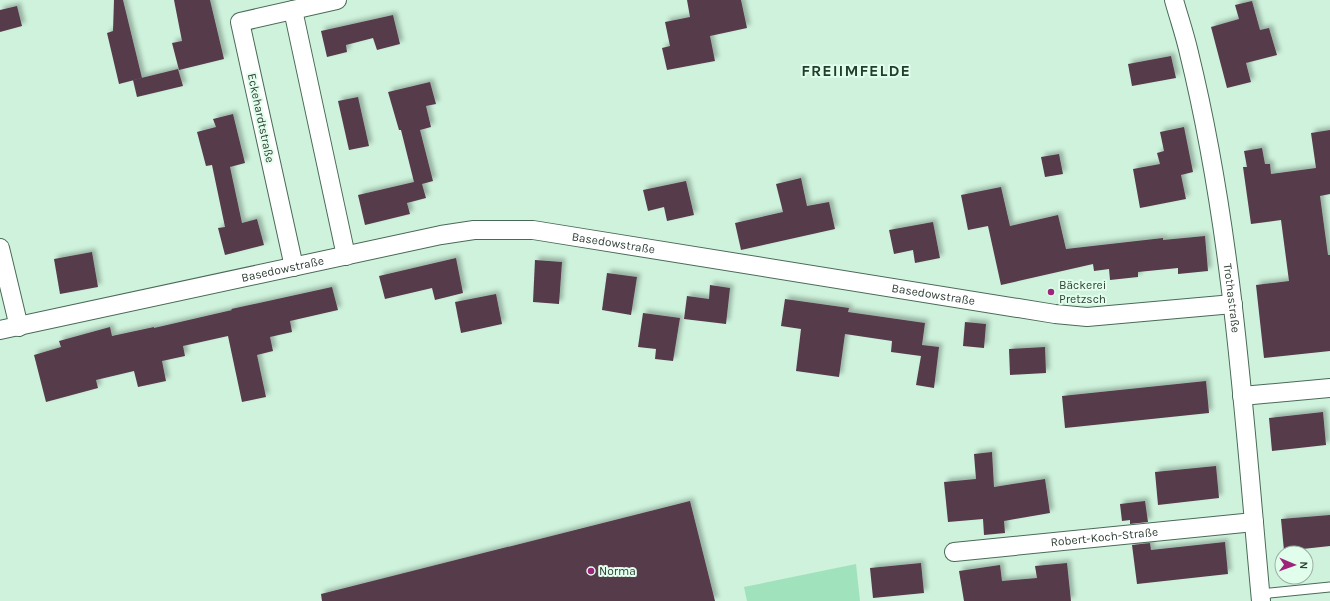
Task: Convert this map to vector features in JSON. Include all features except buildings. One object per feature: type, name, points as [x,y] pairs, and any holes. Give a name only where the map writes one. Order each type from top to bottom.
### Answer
[{"type":"street","name":"Eckehardtstraße","points":[[294,267],[240,22],[337,0]]},
{"type":"street","name":"Trothastraße","points":[[1174,0],[1189,52],[1222,222],[1233,304],[1261,598]]},
{"type":"street","points":[[293,10],[346,256]]},
{"type":"street","name":"Basedowstraße","points":[[0,330],[441,235],[474,230],[533,230],[1055,314],[1087,317],[1233,304]]},
{"type":"street","points":[[0,248],[19,327]]},
{"type":"street","points":[[1242,396],[1330,388]]},
{"type":"street","name":"Robert-Koch-Straße","points":[[954,552],[1254,522]]},
{"type":"lane","points":[[1261,598],[1330,587]]},
{"type":"green space","points":[[856,564],[860,601],[747,601],[744,587]]},
{"type":"place","name":"Bäckerei Pretzsch","points":[[1051,292]]},
{"type":"place","name":"Norma","points":[[591,571]]},
{"type":"district","name":"FREIIMFELDE","points":[[856,70]]}]
